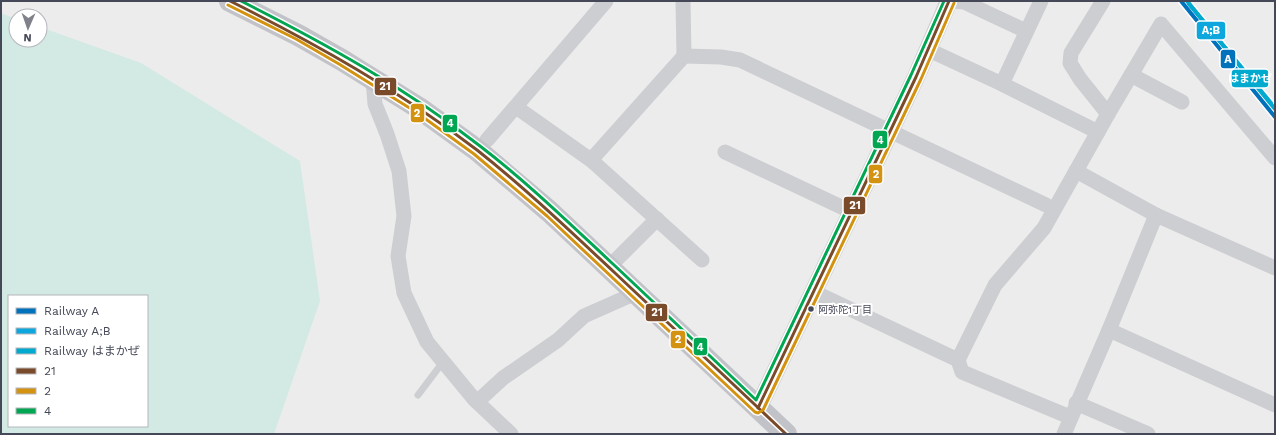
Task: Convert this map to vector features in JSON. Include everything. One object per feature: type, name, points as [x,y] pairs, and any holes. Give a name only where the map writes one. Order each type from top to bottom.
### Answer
[{"type":"highway","points":[[230,1],[298,35],[342,60],[419,108],[477,150],[550,212],[736,385],[786,434]]},
{"type":"street","points":[[487,140],[606,1]]},
{"type":"street","points":[[591,160],[684,56],[683,1]]},
{"type":"street","points":[[758,408],[852,212],[928,50],[949,1]]},
{"type":"street","points":[[953,1],[964,2],[1026,31]]},
{"type":"street","points":[[1002,84],[1041,1]]},
{"type":"street","points":[[1103,1],[1071,53],[1070,63],[1080,79],[1108,114]]},
{"type":"street","points":[[1070,417],[962,372],[958,360],[996,285],[1044,228],[1160,24],[1275,158]]},
{"type":"street","points":[[928,50],[1002,84],[1098,132]]},
{"type":"street","points":[[684,56],[740,60],[1046,205]]},
{"type":"street","points":[[1131,75],[1182,102]]},
{"type":"street","points":[[372,80],[375,104],[399,171],[404,216],[398,256],[404,292],[427,342],[477,402],[511,434]]},
{"type":"street","points":[[516,107],[591,160],[702,260],[656,219],[591,160]]},
{"type":"street","points":[[725,152],[852,212]]},
{"type":"street","points":[[1076,172],[1156,215],[1275,268]]},
{"type":"street","points":[[1064,434],[1076,402],[1109,330],[1156,215]]},
{"type":"street","points":[[609,267],[656,219]]},
{"type":"street","points":[[814,292],[958,360]]},
{"type":"street","points":[[477,402],[503,378],[558,340],[584,316],[636,293]]},
{"type":"street","points":[[1109,330],[1275,404]]},
{"type":"street","points":[[1076,402],[1148,434]]},
{"type":"lane","points":[[418,395],[443,362]]},
{"type":"green space","points":[[1,13],[8,16],[8,48],[48,48],[48,30],[141,63],[300,161],[320,301],[274,434],[1,434]]},
{"type":"rail line","name":"A","points":[[1181,1],[1275,117]]},
{"type":"rail line","name":"はまかぜ","points":[[1187,1],[1275,109]]},
{"type":"rail line","name":"A;B","points":[[1189,4],[1271,103]]},
{"type":"transit line","name":"21","points":[[230,1],[326,51],[388,88],[448,128],[477,150],[564,226],[786,434]]},
{"type":"transit line","name":"4","points":[[241,1],[334,50],[394,86],[452,125],[480,146],[515,174],[564,219],[756,400],[911,75],[944,1]]},
{"type":"transit line","name":"21","points":[[758,408],[916,77],[949,1]]},
{"type":"transit line","name":"2","points":[[228,5],[296,39],[339,64],[416,112],[474,154],[547,216],[755,412],[758,413],[763,410],[921,79],[954,3]]},
{"type":"place","name":"阿弥陀1丁目","points":[[811,309]]}]
